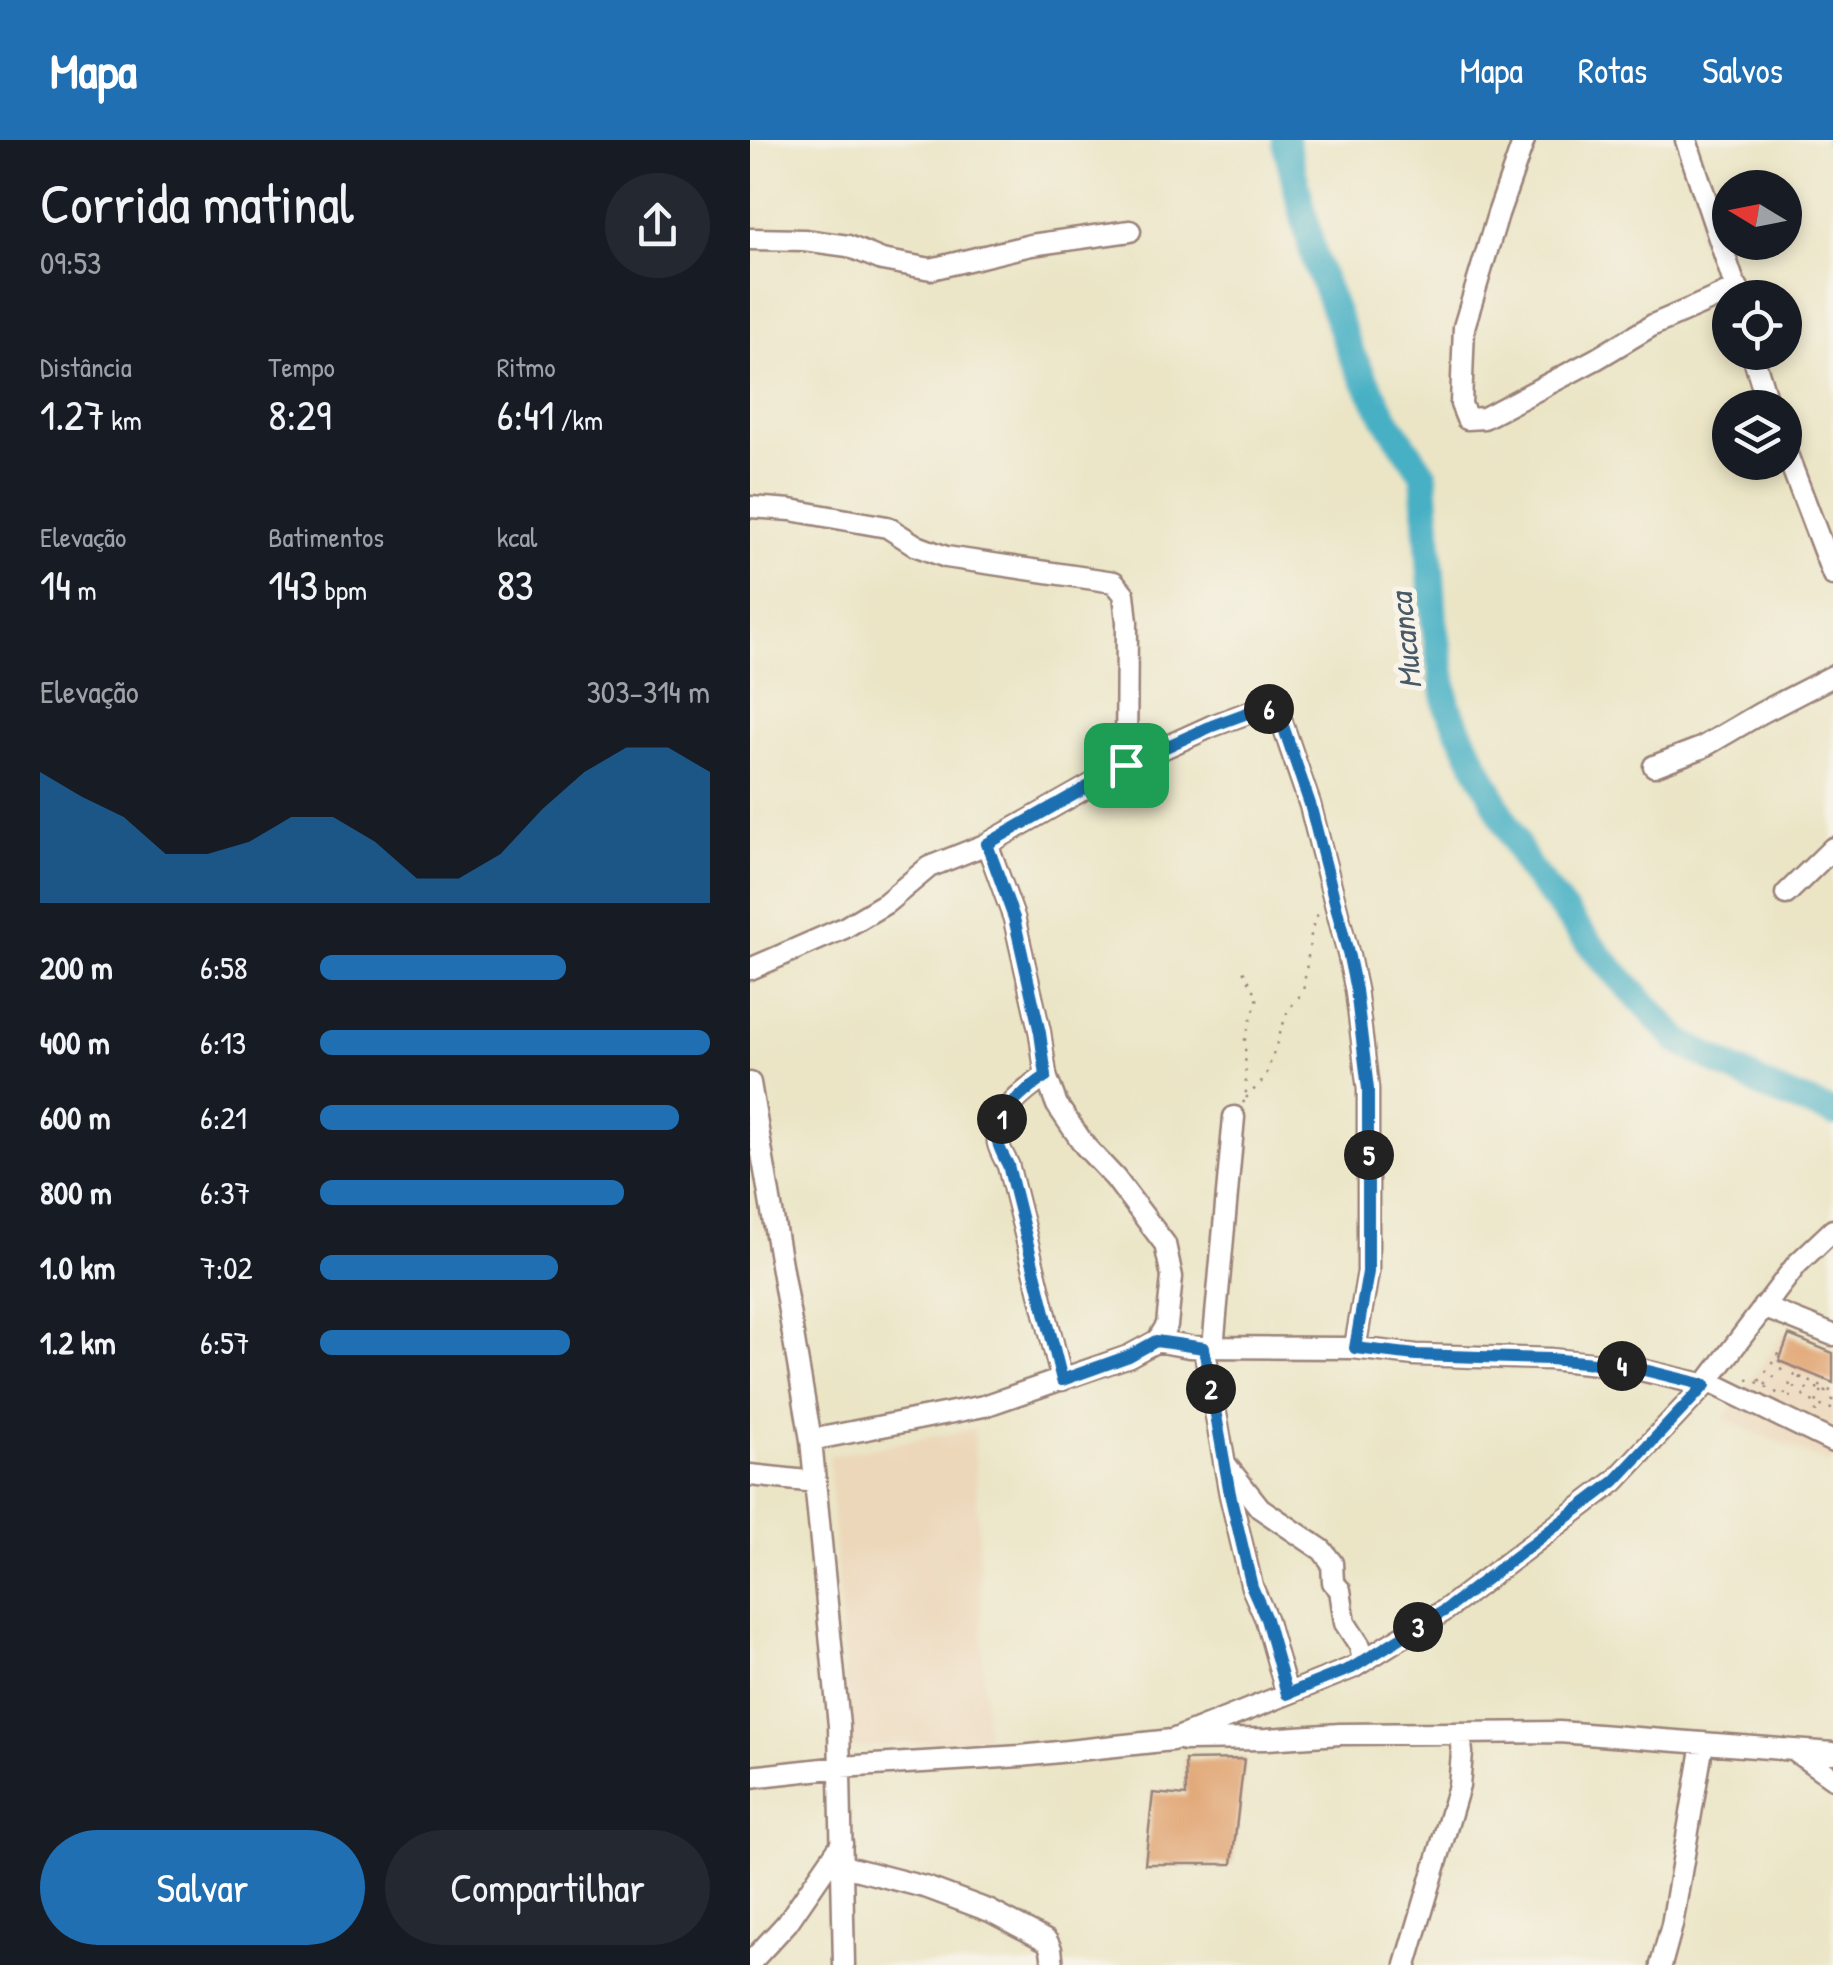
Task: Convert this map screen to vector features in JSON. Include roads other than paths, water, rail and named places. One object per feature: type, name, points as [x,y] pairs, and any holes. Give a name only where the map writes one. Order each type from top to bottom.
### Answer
[{"type":"street","points":[[1524,140],[1464,327],[1462,404],[1467,419],[1484,418],[1653,325],[1712,303]]},
{"type":"street","points":[[1686,140],[1734,280]]},
{"type":"street","points":[[750,238],[848,246],[882,260],[931,269],[1031,245],[1130,231]]},
{"type":"street","points":[[1797,480],[1833,575]]},
{"type":"street","points":[[750,506],[886,526],[917,546],[946,557],[1114,582],[1124,594],[1127,622],[1126,765]]},
{"type":"street","points":[[1654,766],[1701,748],[1833,676]]},
{"type":"street","points":[[750,969],[844,928],[929,868],[987,844],[1126,765],[1212,726],[1258,709],[1272,709],[1281,720],[1310,804],[1356,990],[1368,1089],[1368,1272],[1355,1348]]},
{"type":"street","points":[[811,1440],[984,1406],[1129,1356],[1156,1341],[1167,1325],[1172,1277],[1164,1244],[1056,1105],[1046,1076],[1014,918],[987,844]]},
{"type":"street","points":[[1786,894],[1833,848]]},
{"type":"street","points":[[1046,1076],[1023,1092],[1002,1118],[998,1142],[1008,1165],[1062,1380]]},
{"type":"street","points":[[750,1083],[816,1482],[841,1767],[844,1965]]},
{"type":"street","points":[[1234,1117],[1208,1348],[1225,1463],[1252,1587],[1266,1619],[1287,1694]]},
{"type":"street","points":[[1172,1740],[1352,1668],[1444,1611],[1615,1481],[1706,1383],[1797,1264],[1833,1230]]},
{"type":"street","points":[[1763,1307],[1833,1335]]},
{"type":"street","points":[[1156,1341],[1208,1348],[1355,1348],[1628,1366],[1706,1383],[1833,1442]]},
{"type":"street","points":[[1225,1463],[1260,1508],[1322,1550],[1332,1563],[1344,1623],[1360,1646],[1363,1661]]},
{"type":"street","points":[[750,1475],[816,1482]]},
{"type":"street","points":[[750,1777],[1172,1740],[1267,1740],[1340,1734],[1560,1732],[1833,1753]]},
{"type":"street","points":[[1406,1965],[1459,1786],[1460,1734]]},
{"type":"street","points":[[1661,1965],[1703,1743]]},
{"type":"street","points":[[1794,1751],[1833,1778]]},
{"type":"street","points":[[750,1963],[787,1924],[842,1843]]},
{"type":"street","points":[[844,1866],[928,1888],[990,1912],[1046,1941],[1052,1949],[1054,1965]]},
{"type":"waterway","name":"Mucanca","points":[[1285,140],[1315,261],[1352,356],[1387,420],[1424,475],[1434,619],[1447,706],[1528,867],[1600,956],[1680,1042],[1772,1090],[1833,1113]]},
{"type":"waterway","points":[[1828,140],[1833,150]]}]
